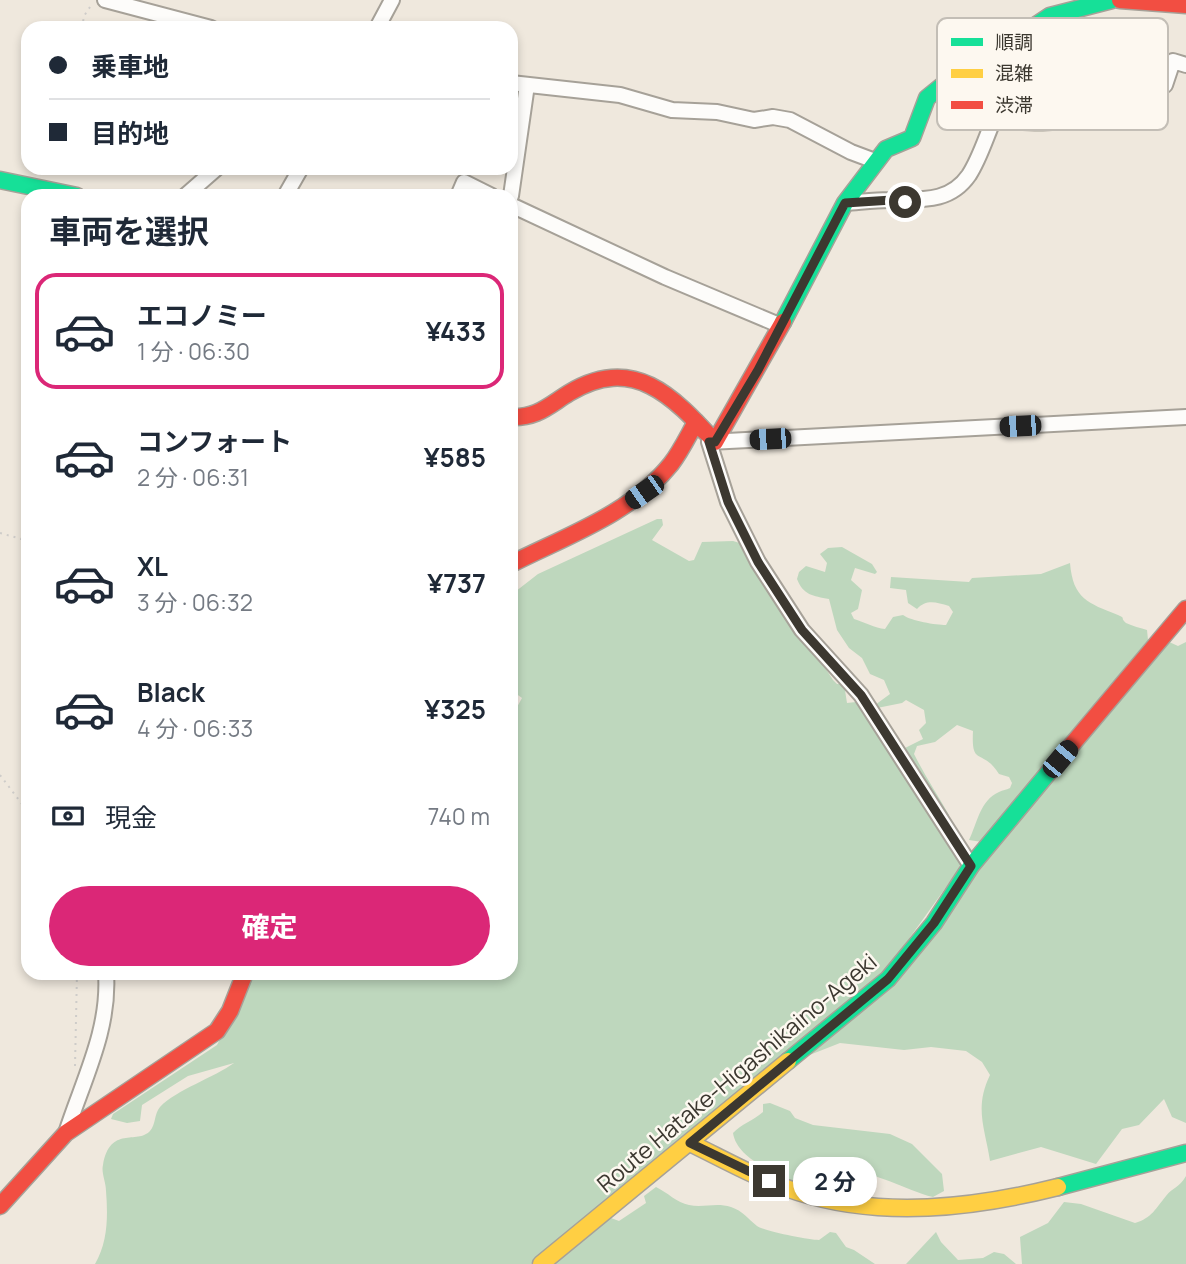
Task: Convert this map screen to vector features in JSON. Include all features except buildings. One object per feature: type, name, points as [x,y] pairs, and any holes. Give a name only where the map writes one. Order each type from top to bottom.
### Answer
[{"type":"main road","points":[[1047,18],[1112,0]]},
{"type":"main road","points":[[1120,0],[1186,5]]},
{"type":"main road","points":[[715,442],[758,370],[779,325],[845,203],[886,149],[912,138],[927,97],[937,90]]},
{"type":"main road","points":[[0,180],[43,189]]},
{"type":"main road","points":[[518,418],[531,419],[590,379],[609,376],[637,377],[653,385],[692,418],[715,442]]},
{"type":"main road","points":[[518,561],[611,516],[644,492],[669,466],[696,422],[715,442]]},
{"type":"main road","name":"Route Hatake-Higashikaino-Ageki","points":[[541,1264],[888,979],[934,923],[971,866],[1186,609]]},
{"type":"main road","points":[[0,1206],[66,1133],[217,1031],[230,1010],[242,980]]},
{"type":"main road","points":[[690,1143],[769,1181],[811,1196],[898,1209],[940,1209],[1027,1196],[1186,1153]]},
{"type":"street","points":[[106,0],[185,21]]},
{"type":"street","points":[[381,21],[392,0]]},
{"type":"street","points":[[1168,76],[1173,61],[1186,65]]},
{"type":"street","points":[[518,84],[620,95],[672,110],[717,112],[754,120],[773,117],[790,120],[851,152],[875,161]]},
{"type":"street","points":[[518,147],[527,85]]},
{"type":"street","points":[[845,203],[923,201],[946,194],[969,175],[989,130]]},
{"type":"street","points":[[193,189],[209,175]]},
{"type":"street","points":[[461,189],[464,182],[478,189]]},
{"type":"street","points":[[518,208],[640,266],[779,325]]},
{"type":"street","points":[[971,866],[861,695],[802,630],[758,562],[728,502],[709,442],[1186,417]]},
{"type":"street","points":[[66,1133],[79,1091],[97,1051],[106,980]]},
{"type":"path","points":[[84,21],[95,0]]},
{"type":"path","points":[[0,533],[21,539]]},
{"type":"path","points":[[0,775],[21,803]]},
{"type":"path","points":[[75,1068],[76,980]]},
{"type":"green space","points":[[657,519],[662,519],[663,525],[652,540],[689,561],[694,560],[702,542],[733,541],[760,549],[813,649],[833,680],[837,684],[844,684],[847,703],[856,702],[961,860],[959,869],[893,961],[868,989],[531,1264],[95,1264],[106,1229],[107,1200],[103,1168],[111,1145],[124,1138],[145,1135],[152,1128],[158,1110],[167,1101],[234,1063],[188,1076],[142,1105],[140,1121],[127,1123],[111,1119],[113,1114],[217,1045],[250,980],[518,980],[518,705],[522,698],[518,695],[518,590],[538,574]]},
{"type":"green space","points":[[842,547],[872,564],[877,572],[875,574],[855,568],[851,580],[862,590],[858,609],[851,613],[854,619],[877,627],[885,629],[893,617],[903,615],[917,621],[946,625],[953,612],[949,606],[936,603],[924,604],[917,609],[908,603],[906,590],[890,588],[891,577],[969,582],[972,578],[1041,574],[1070,563],[1075,585],[1084,598],[1121,616],[1126,623],[1147,630],[1148,640],[982,842],[969,840],[987,801],[1010,788],[1012,783],[1009,777],[999,774],[976,754],[973,731],[957,725],[935,742],[917,746],[914,754],[949,815],[947,821],[903,749],[923,739],[919,730],[926,723],[924,710],[906,700],[877,708],[875,705],[890,694],[884,680],[870,674],[862,658],[849,648],[837,630],[829,599],[809,594],[799,584],[799,572],[806,566],[825,572],[827,563],[820,554],[828,548]]},
{"type":"green space","points":[[1167,641],[1178,646],[1186,642],[1186,1123],[1172,1117],[1164,1099],[1139,1125],[1122,1129],[1096,1164],[1041,1147],[990,1161],[982,1108],[990,1075],[982,1062],[966,1051],[931,1047],[904,1050],[840,1043],[807,1056],[965,885]]},
{"type":"green space","points":[[770,1103],[813,1125],[890,1134],[912,1144],[942,1174],[944,1191],[933,1197],[868,1174],[841,1170],[828,1172],[798,1184],[769,1170],[742,1150],[733,1133],[763,1112],[763,1104]]},
{"type":"green space","points":[[1186,1176],[1186,1264],[1022,1264],[1020,1237],[1048,1223],[1064,1202],[1081,1204],[1135,1223],[1150,1215]]},
{"type":"green space","points":[[656,1187],[685,1204],[731,1207],[757,1226],[777,1233],[819,1240],[830,1232],[836,1233],[846,1247],[875,1264],[552,1264],[611,1218],[619,1221],[646,1203],[644,1196]]},
{"type":"green space","points":[[936,1232],[941,1242],[958,1260],[983,1258],[994,1252],[1004,1254],[1016,1264],[906,1264]]},
{"type":"traffic: fast","points":[[1047,18],[1112,0]]},
{"type":"traffic: fast","points":[[783,322],[845,203],[886,149],[912,138],[927,98],[937,90]]},
{"type":"traffic: fast","points":[[0,180],[43,189]]},
{"type":"traffic: fast","points":[[788,1061],[888,979],[934,923],[971,866],[1059,760]]},
{"type":"traffic: fast","points":[[1058,1187],[1186,1153]]},
{"type":"traffic: slow","points":[[541,1264],[788,1061]]},
{"type":"traffic: slow","points":[[690,1143],[784,1187],[862,1206],[928,1208],[961,1205],[1058,1187]]},
{"type":"traffic: jam","points":[[1120,0],[1186,5]]},
{"type":"traffic: jam","points":[[518,417],[528,416],[548,407],[592,382],[613,378],[632,379],[667,396],[715,442],[783,322]]},
{"type":"traffic: jam","points":[[518,561],[597,522],[637,497],[671,464],[696,422],[704,431]]},
{"type":"traffic: jam","points":[[1059,760],[1186,609]]},
{"type":"traffic: jam","points":[[0,1206],[66,1133],[217,1031],[230,1011],[242,980]]},
{"type":"route","points":[[769,1181],[690,1143],[888,979],[934,923],[971,866],[861,695],[802,630],[758,562],[728,502],[709,442],[715,442],[758,370],[779,325],[845,203],[892,200],[905,202]]}]
